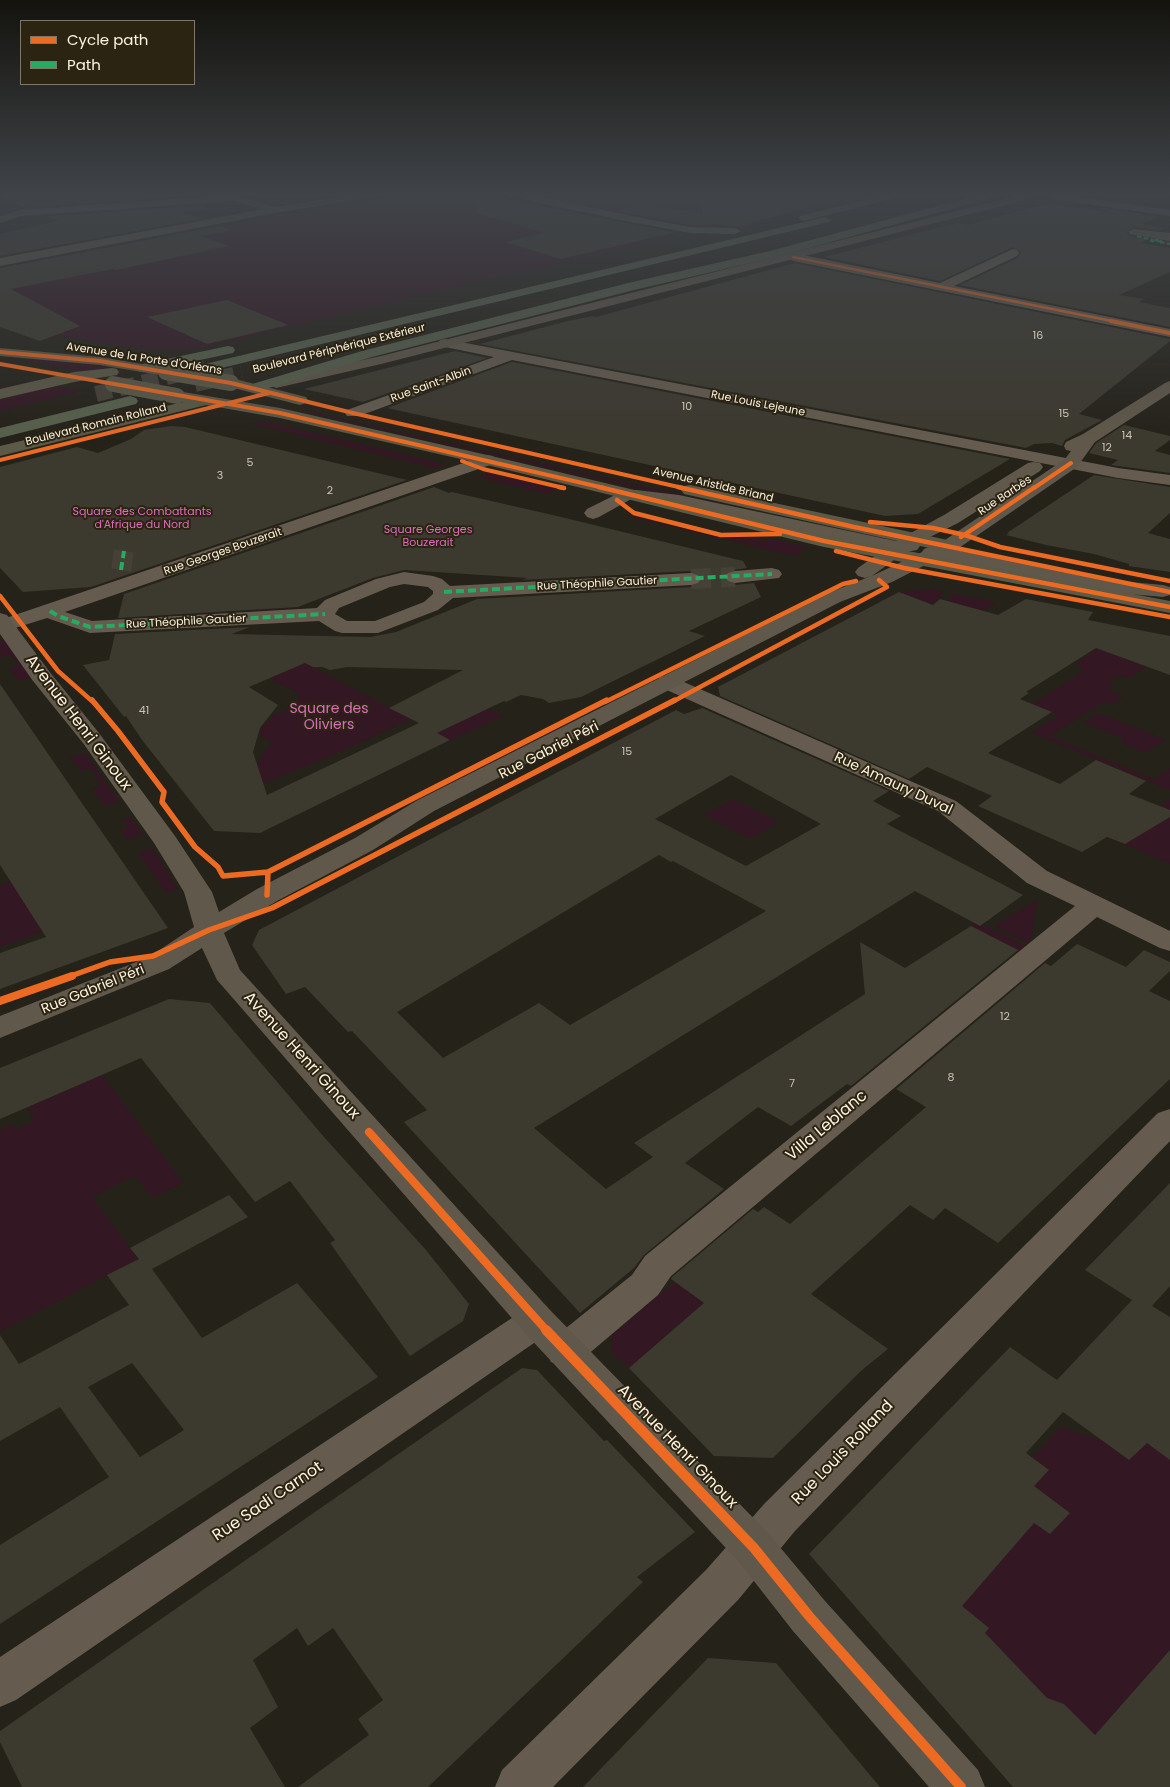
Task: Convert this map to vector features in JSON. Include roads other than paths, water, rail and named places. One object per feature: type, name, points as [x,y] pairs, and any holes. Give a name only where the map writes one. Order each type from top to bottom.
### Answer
[{"type":"highway","points":[[143,368],[208,355],[542,276]]},
{"type":"highway","points":[[514,294],[575,276]]},
{"type":"highway","points":[[209,367],[589,276]]},
{"type":"highway","name":"Boulevard Périphérique Extérieur","points":[[236,378],[636,276]]},
{"type":"highway","points":[[254,388],[367,354],[674,276]]},
{"type":"highway","points":[[10,415],[96,394]]},
{"type":"highway","points":[[0,433],[130,401]]},
{"type":"main road","name":"Boulevard Romain Rolland","points":[[0,452],[254,388],[715,276]]},
{"type":"main road","name":"Avenue de la Porte d'Orléans","points":[[0,352],[86,359],[166,372],[236,378],[254,388]]},
{"type":"main road","points":[[0,394],[74,377],[143,368]]},
{"type":"main road","name":"Rue Barbès","points":[[899,546],[952,519],[1048,459],[1089,438],[1164,389],[1169,370]]},
{"type":"main road","points":[[74,377],[205,401]]},
{"type":"main road","name":"Avenue Aristide Briand","points":[[254,388],[899,546],[936,553]]},
{"type":"main road","name":"Avenue Aristide Briand","points":[[205,401],[280,413],[487,460],[824,541],[899,546]]},
{"type":"main road","name":"Rue Barbès","points":[[936,553],[1071,463],[1089,438]]},
{"type":"main road","points":[[899,546],[1168,596]]},
{"type":"main road","name":"Rue Gabriel Péri","points":[[833,598],[899,546]]},
{"type":"main road","name":"Rue Gabriel Péri","points":[[0,1028],[159,963],[209,930],[268,895],[364,844],[425,806],[833,598],[885,578],[936,553]]},
{"type":"main road","name":"Avenue Henri Ginoux","points":[[2,622],[41,676],[91,738],[166,842],[198,892],[209,930],[227,973],[565,1351],[754,1548],[809,1616],[961,1787]]},
{"type":"street","points":[[889,276],[1170,333]]},
{"type":"street","points":[[941,287],[963,276]]},
{"type":"street","name":"Rue Louis Lejeune","points":[[445,343],[1048,459],[1170,480]]},
{"type":"street","name":"Rue Saint-Albin","points":[[353,413],[510,356]]},
{"type":"street","name":"Rue Georges Bouzerait","points":[[2,622],[50,610],[487,460]]},
{"type":"street","points":[[592,513],[627,494]]},
{"type":"street","points":[[735,577],[772,574]]},
{"type":"street","points":[[404,578],[426,580],[441,587],[444,592],[439,602],[378,627],[342,627],[328,619],[325,614],[332,604],[392,580],[404,578]]},
{"type":"street","name":"Rue Théophile Gautier","points":[[444,592],[691,579]]},
{"type":"street","name":"Rue Théophile Gautier","points":[[50,610],[58,616],[90,627],[325,614]]},
{"type":"street","name":"Rue Amaury Duval","points":[[668,682],[946,806],[1037,877],[1170,942]]},
{"type":"street","name":"Villa Leblanc","points":[[565,1351],[645,1285],[658,1266],[1093,906]]},
{"type":"street","name":"Rue Louis Rolland","points":[[519,1787],[722,1585],[780,1517],[1170,1120]]},
{"type":"street","name":"Rue Sadi Carnot","points":[[0,1684],[537,1320]]},
{"type":"tunnel","points":[[96,394],[209,367]]},
{"type":"tunnel","points":[[195,384],[242,373]]},
{"type":"tunnel","points":[[121,570],[124,551]]},
{"type":"tunnel","points":[[691,579],[735,577]]},
{"type":"park label","name":"Square des Combattants d'Afrique du Nord","points":[[142,518]]},
{"type":"park label","name":"Square Georges Bouzerait","points":[[428,536]]},
{"type":"park label","name":"Square des Oliviers","points":[[329,718]]}]
